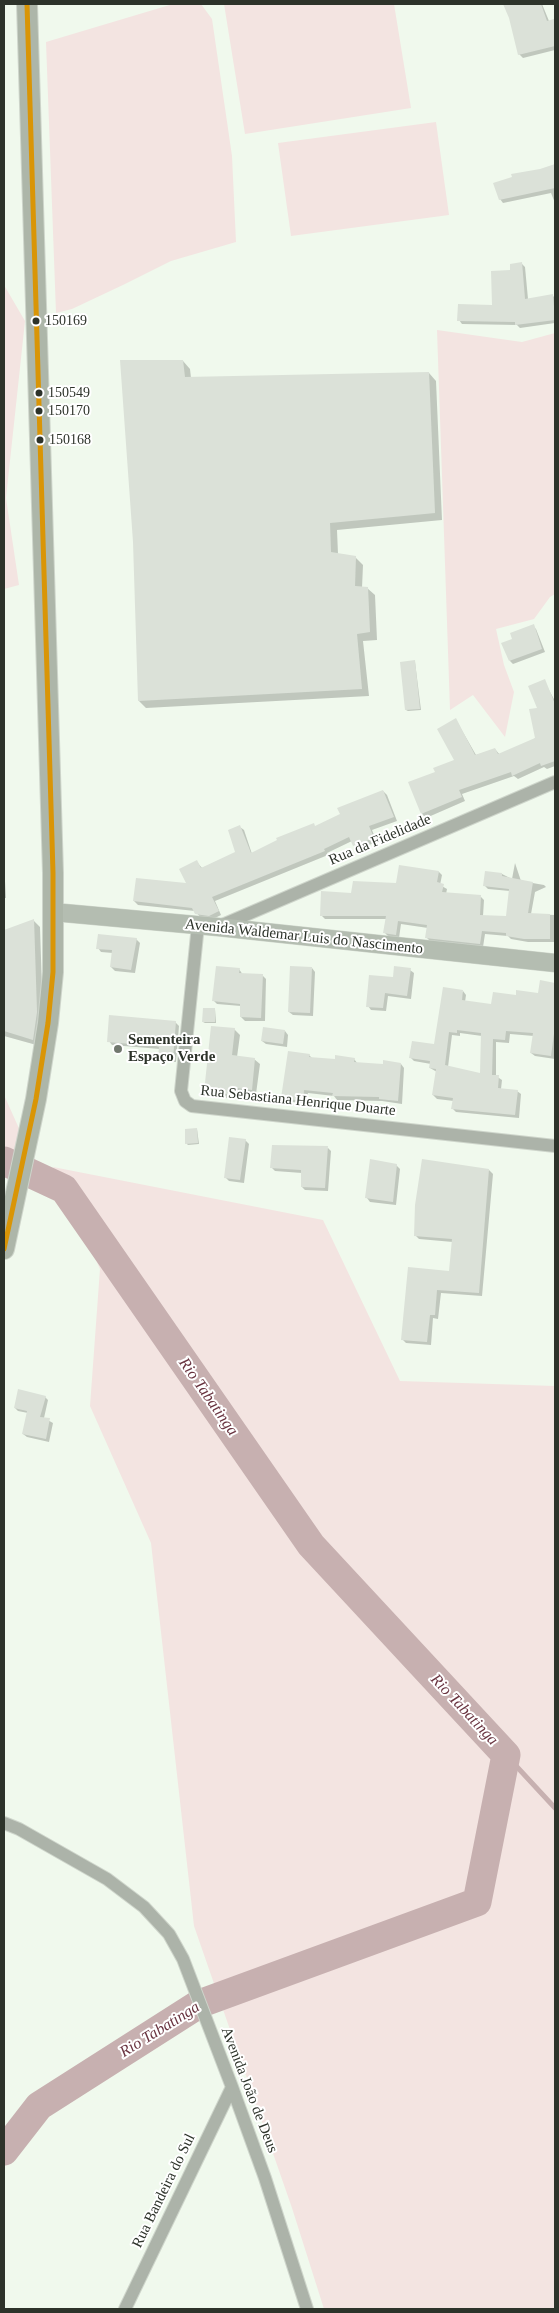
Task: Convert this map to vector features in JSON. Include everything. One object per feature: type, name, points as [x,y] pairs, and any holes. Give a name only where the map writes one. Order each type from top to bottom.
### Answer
[{"type":"main road","points":[[4,1249],[36,1099],[48,1023],[53,972],[53,912],[27,4]]},
{"type":"main road","name":"Avenida Waldemar Luis do Nascimento","points":[[53,912],[218,927],[555,963]]},
{"type":"street","name":"Rua da Fidelidade","points":[[218,927],[555,782]]},
{"type":"street","name":"Rua Sebastiana Henrique Duarte","points":[[198,926],[181,1091],[185,1101],[192,1106],[555,1146]]},
{"type":"street","name":"Avenida João de Deus","points":[[4,1823],[107,1879],[144,1907],[169,1934],[183,1959],[189,1979],[232,2086],[265,2178],[306,2309]]},
{"type":"street","name":"Rua Bandeira do Sul","points":[[125,2309],[232,2086]]},
{"type":"shaded area","points":[[173,4],[201,4],[212,19],[232,156],[236,242],[171,261],[72,309],[56,313],[46,42]]},
{"type":"shaded area","points":[[224,4],[394,4],[411,108],[245,134]]},
{"type":"shaded area","points":[[436,122],[449,215],[291,236],[278,143]]},
{"type":"shaded area","points":[[4,285],[25,321],[6,498],[19,585],[4,589]]},
{"type":"shaded area","points":[[437,330],[522,342],[555,333],[555,594],[550,597],[534,619],[496,629],[504,665],[514,692],[505,737],[473,695],[450,710]]},
{"type":"shaded area","points":[[4,1095],[26,1144],[4,1167]]},
{"type":"shaded area","points":[[53,1167],[323,1220],[400,1381],[555,1386],[555,2309],[324,2309],[292,2208],[194,1926],[151,1543],[90,1406],[100,1269]]},
{"type":"building","points":[[503,4],[541,4],[547,21],[554,19],[555,46],[518,55],[509,18]]},
{"type":"building","points":[[555,164],[555,188],[499,200],[493,183],[512,177],[511,174],[540,169]]},
{"type":"building","points":[[522,262],[525,299],[553,294],[555,320],[515,325],[515,322],[457,321],[458,304],[492,305],[491,271],[510,270],[510,264]]},
{"type":"building","points":[[120,360],[183,360],[185,377],[429,372],[435,513],[330,523],[331,552],[356,556],[355,586],[368,587],[370,632],[357,634],[362,689],[138,701],[133,542]]},
{"type":"building","points":[[534,624],[542,649],[509,661],[501,643],[512,639],[510,633]]},
{"type":"building","points":[[415,660],[420,709],[405,710],[400,662]]},
{"type":"building","points":[[545,679],[555,704],[555,761],[541,766],[540,763],[512,776],[511,772],[459,790],[462,797],[421,814],[408,782],[435,772],[433,768],[454,760],[437,729],[456,718],[475,755],[495,748],[498,754],[535,738],[529,709],[537,708],[528,686]]},
{"type":"building","points":[[383,790],[394,817],[369,826],[374,838],[353,846],[349,837],[324,849],[325,851],[212,897],[219,911],[209,916],[195,914],[192,908],[133,901],[136,878],[186,883],[179,869],[197,860],[201,868],[235,852],[228,830],[240,825],[251,853],[277,840],[276,838],[314,823],[315,826],[340,814],[337,808]]},
{"type":"building","points":[[399,865],[439,871],[437,882],[444,884],[442,892],[481,895],[480,915],[506,916],[509,889],[483,886],[485,871],[502,873],[502,876],[533,882],[528,913],[550,914],[550,939],[524,939],[506,936],[506,933],[482,931],[480,944],[425,938],[427,925],[398,921],[396,935],[383,933],[386,916],[320,916],[321,891],[351,893],[353,881],[396,883]]},
{"type":"building","points":[[34,919],[37,1012],[33,1040],[4,1031],[4,930]]},
{"type":"building","points":[[98,934],[137,938],[131,970],[110,967],[112,950],[96,949]]},
{"type":"building","points":[[216,966],[240,968],[239,973],[263,974],[261,1018],[240,1017],[240,1004],[212,1001]]},
{"type":"building","points":[[290,966],[312,967],[310,1013],[288,1012]]},
{"type":"building","points":[[394,966],[411,968],[407,996],[385,993],[383,1008],[366,1007],[369,975],[393,977]]},
{"type":"building","points":[[540,980],[555,983],[555,1026],[551,1056],[530,1053],[533,1033],[506,1031],[505,1040],[493,1039],[492,1075],[499,1075],[498,1088],[518,1090],[515,1115],[451,1109],[453,1098],[432,1095],[436,1069],[429,1068],[430,1061],[409,1058],[412,1041],[434,1044],[443,987],[463,990],[462,1000],[491,1004],[493,992],[516,995],[516,990],[538,993]],"holes":[[[457,1030],[481,1033],[480,1073],[445,1065],[449,1032],[457,1033]]]},
{"type":"building","points":[[203,1008],[215,1008],[215,1022],[202,1022]]},
{"type":"building","points":[[109,1015],[176,1021],[173,1059],[158,1058],[159,1047],[156,1046],[107,1042]]},
{"type":"building","points":[[211,1026],[235,1028],[232,1055],[255,1058],[252,1090],[229,1087],[228,1094],[204,1092]]},
{"type":"building","points":[[263,1027],[285,1030],[283,1044],[261,1041]]},
{"type":"building","points":[[288,1051],[310,1054],[309,1057],[335,1059],[335,1055],[355,1058],[354,1062],[383,1064],[383,1060],[401,1063],[398,1101],[379,1099],[379,1097],[332,1096],[333,1093],[304,1090],[303,1101],[281,1098]]},
{"type":"building","points":[[197,1128],[198,1143],[185,1144],[185,1129]]},
{"type":"building","points":[[229,1137],[246,1139],[240,1180],[224,1178]]},
{"type":"building","points":[[272,1145],[328,1146],[325,1188],[301,1187],[301,1170],[270,1168]]},
{"type":"building","points":[[370,1159],[397,1164],[393,1202],[365,1198]]},
{"type":"building","points":[[422,1159],[489,1169],[479,1293],[437,1290],[435,1315],[430,1315],[427,1342],[401,1340],[408,1267],[449,1271],[452,1239],[414,1236],[415,1205]]},
{"type":"building","points":[[18,1389],[46,1396],[40,1417],[50,1418],[46,1439],[22,1434],[27,1411],[14,1408]]},
{"type":"waterway","name":"Rio Tabatinga","points":[[4,1161],[64,1189],[311,1545],[506,1755],[477,1902],[199,2004],[39,2106],[4,2151]]},
{"type":"waterway","points":[[506,1755],[555,1808]]},
{"type":"transit line","points":[[4,1249],[36,1099],[48,1023],[53,972],[53,873],[27,4]]},
{"type":"place","name":"150169","points":[[36,321]]},
{"type":"place","name":"150549","points":[[39,393]]},
{"type":"place","name":"150170","points":[[39,411]]},
{"type":"place","name":"150168","points":[[40,440]]},
{"type":"place","name":"Sementeira Espaço Verde","points":[[118,1049]]}]
